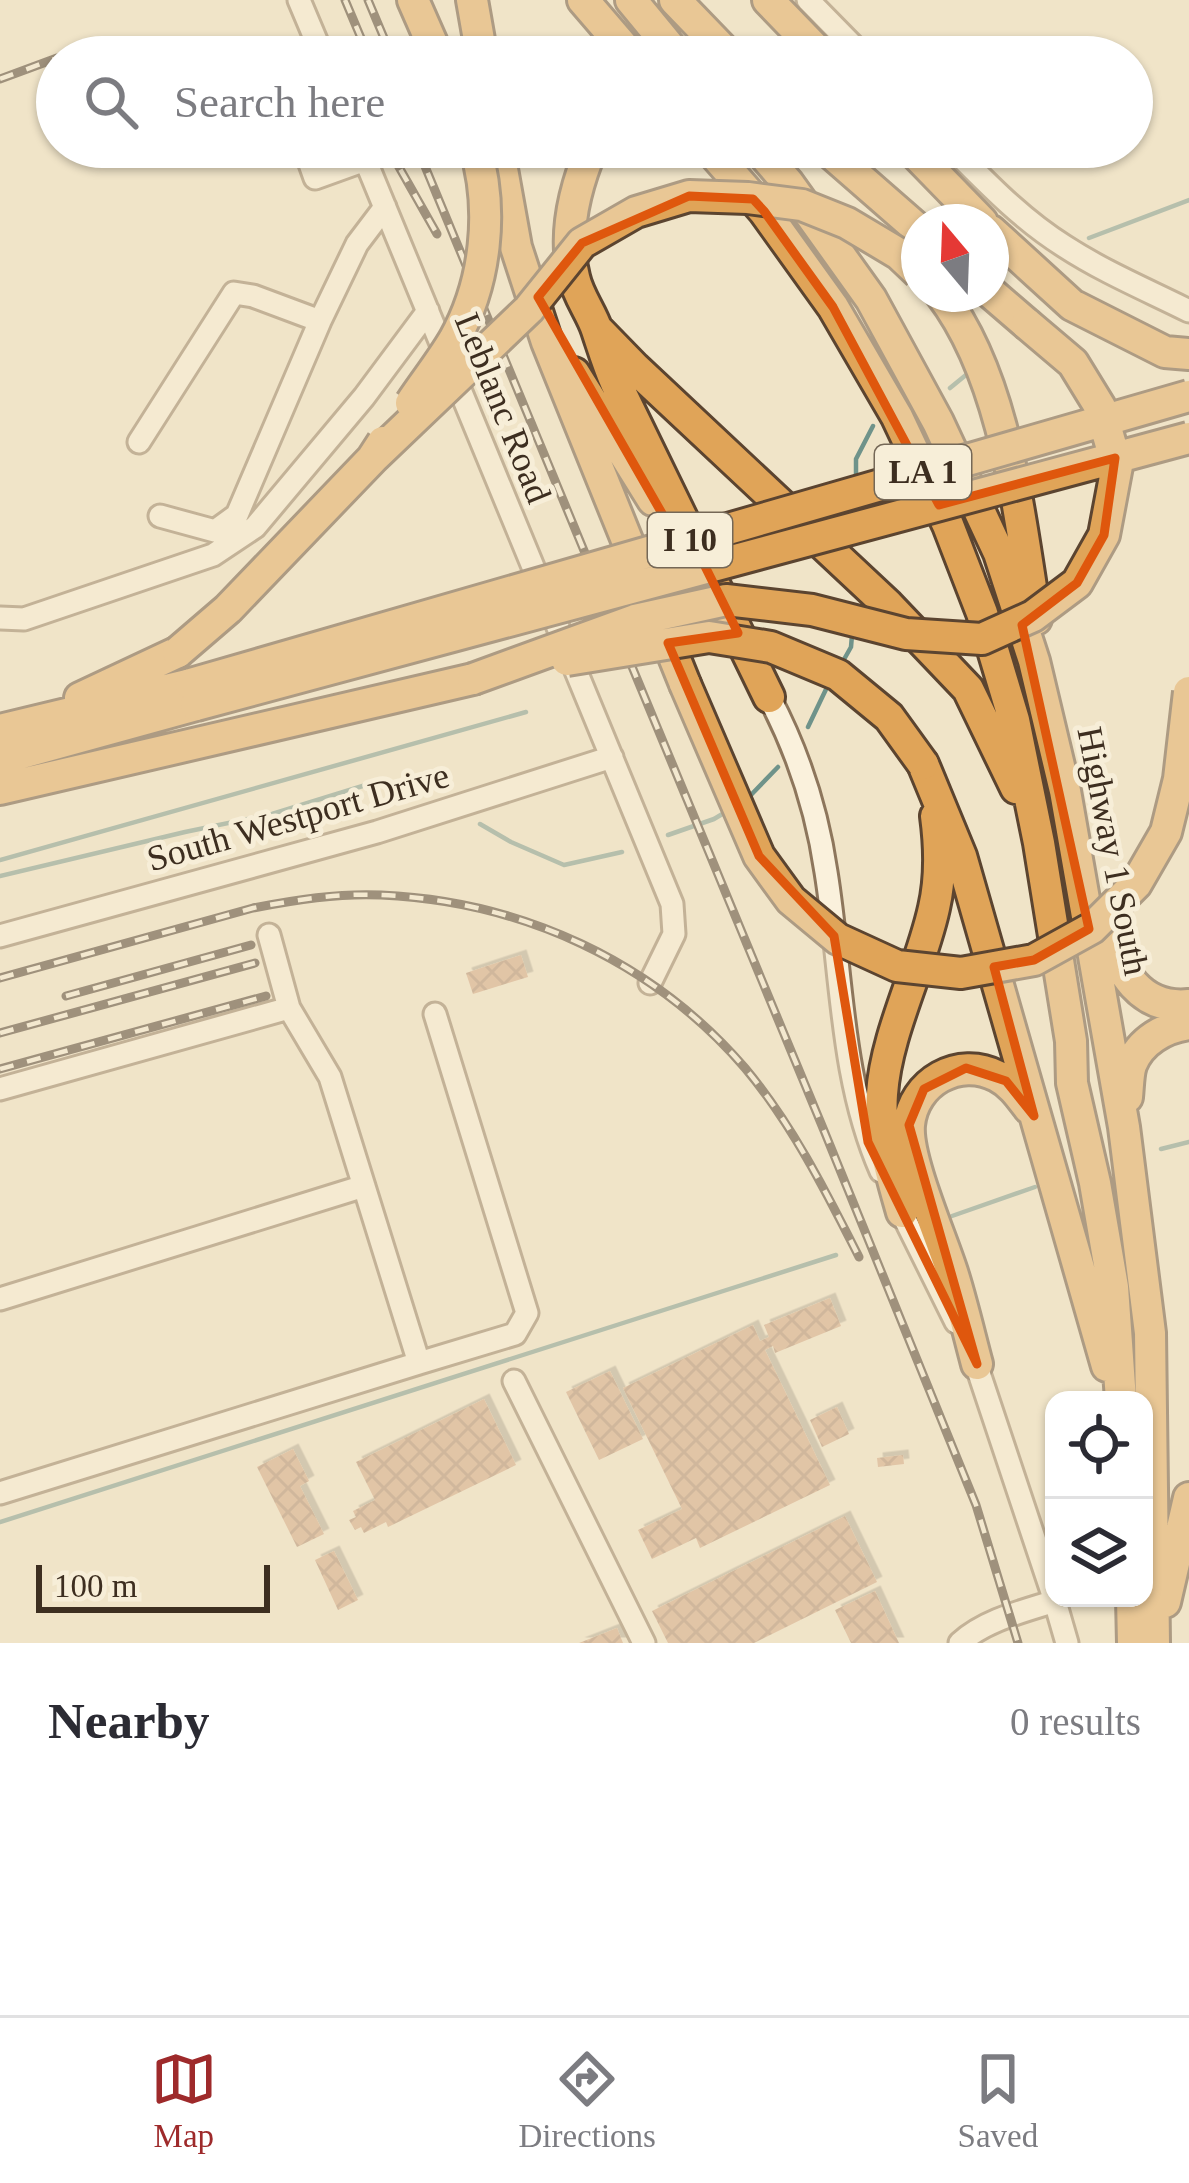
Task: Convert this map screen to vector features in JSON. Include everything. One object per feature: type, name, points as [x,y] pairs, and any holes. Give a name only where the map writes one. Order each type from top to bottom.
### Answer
[{"type":"highway","points":[[413,0],[429,36]]},
{"type":"highway","points":[[472,0],[478,36]]},
{"type":"highway","points":[[583,0],[614,36]]},
{"type":"highway","points":[[631,0],[661,36]]},
{"type":"highway","points":[[675,0],[710,36]]},
{"type":"highway","points":[[768,0],[803,36]]},
{"type":"highway","points":[[372,459],[455,339],[479,279],[485,199],[479,168]]},
{"type":"highway","points":[[502,168],[516,247],[547,342],[760,856],[791,900],[838,939],[897,966],[961,973],[1034,961],[1092,928],[1136,884],[1166,832],[1179,779],[1189,692]]},
{"type":"highway","points":[[585,168],[570,218],[573,276],[616,383],[769,697]]},
{"type":"highway","name":"Highway 1 South","points":[[726,168],[833,307],[897,417],[948,525],[982,614],[1014,720],[1039,844],[1071,1041],[1072,1083],[1113,1287],[1119,1391]]},
{"type":"highway","name":"Highway 1 South","points":[[776,168],[871,299],[938,422],[999,553],[1034,661],[1065,791],[1124,1127],[1150,1333],[1155,1643]]},
{"type":"highway","points":[[848,168],[901,214]]},
{"type":"highway","points":[[929,168],[964,204]]},
{"type":"highway","points":[[11,727],[178,652],[228,609],[372,459],[529,309],[582,243],[636,212],[689,196],[802,206],[847,223],[901,256]]},
{"type":"highway","points":[[516,247],[574,372],[769,697]]},
{"type":"highway","points":[[1009,247],[1072,305],[1166,352],[1189,353]]},
{"type":"highway","points":[[473,679],[634,620],[726,600],[812,610],[906,634],[963,638],[982,638],[1034,616],[1077,584],[1104,535],[1117,466],[1100,407],[1073,363],[1009,308]]},
{"type":"highway","points":[[951,312],[976,353],[995,408],[1018,512],[1065,791]]},
{"type":"highway","points":[[596,328],[888,605],[968,689],[1039,844]]},
{"type":"highway","name":"I 10","points":[[0,759],[194,694],[1189,396]]},
{"type":"highway","name":"I 10","points":[[11,727],[194,694],[1189,438]]},
{"type":"highway","points":[[0,789],[473,679],[634,647],[709,637],[771,647],[838,675],[889,716],[923,764],[962,856],[1116,1391]]},
{"type":"highway","points":[[902,1212],[883,1138],[882,1093],[893,1040],[935,906],[940,865],[937,819],[923,764]]},
{"type":"highway","points":[[1080,878],[1122,972],[1141,992],[1187,1011],[1174,1026],[1150,1038],[1131,1064],[1124,1127]]},
{"type":"highway","points":[[977,1364],[912,1152],[909,1125],[924,1089],[945,1074],[966,1068],[1006,1081],[1034,1116]]},
{"type":"highway","points":[[1155,1643],[1189,1498]]},
{"type":"highway","points":[[1132,1607],[1133,1643]]},
{"type":"street","points":[[298,0],[313,36]]},
{"type":"street","points":[[808,0],[843,36]]},
{"type":"street","points":[[311,168],[315,178],[335,168]]},
{"type":"street","name":"Leblanc Road","points":[[369,168],[672,904],[674,934],[650,983]]},
{"type":"street","points":[[972,168],[1009,206],[1062,246],[1189,311]]},
{"type":"street","points":[[246,521],[320,321],[357,244],[385,207]]},
{"type":"street","points":[[139,442],[234,293],[320,321]]},
{"type":"street","points":[[0,617],[24,619],[213,555],[364,397],[428,311]]},
{"type":"street","points":[[160,516],[215,531],[246,521]]},
{"type":"street","points":[[769,697],[787,731],[818,824],[855,1088],[868,1142],[977,1364],[1045,1572]]},
{"type":"street","name":"South Westport Drive","points":[[0,936],[377,832],[612,757]]},
{"type":"street","points":[[269,935],[290,1008],[330,1077],[419,1363]]},
{"type":"street","points":[[0,1089],[290,1008]]},
{"type":"street","points":[[0,1493],[515,1334],[527,1313],[435,1014]]},
{"type":"street","points":[[0,1299],[364,1186]]},
{"type":"street","points":[[514,1381],[644,1643]]},
{"type":"street","points":[[960,1643],[1045,1603]]},
{"type":"street","points":[[1056,1607],[1067,1643]]},
{"type":"highlighted area","points":[[689,196],[753,199],[764,211],[833,307],[939,505],[1115,458],[1104,535],[1077,583],[1022,625],[1089,929],[1034,960],[994,967],[1034,1116],[1006,1081],[966,1068],[924,1089],[909,1125],[977,1364],[868,1142],[834,936],[759,856],[668,643],[738,633],[692,540],[679,543],[538,297],[582,243]]},
{"type":"building","points":[[521,955],[528,977],[473,994],[466,973]]},
{"type":"building","points":[[830,1298],[841,1326],[775,1353],[773,1346],[765,1350],[830,1485],[700,1548],[696,1538],[652,1559],[638,1530],[682,1509],[623,1388],[753,1325],[760,1341],[769,1337],[764,1325]]},
{"type":"building","points":[[610,1371],[643,1439],[599,1460],[566,1392]]},
{"type":"building","points":[[484,1399],[516,1465],[388,1527],[386,1522],[364,1533],[361,1527],[355,1530],[349,1520],[356,1517],[353,1511],[375,1500],[356,1462]]},
{"type":"building","points":[[837,1407],[849,1434],[822,1447],[810,1420]]},
{"type":"building","points":[[293,1449],[309,1481],[300,1486],[324,1534],[297,1547],[257,1467]]},
{"type":"building","points":[[903,1455],[904,1464],[878,1467],[877,1458]]},
{"type":"building","points":[[845,1516],[877,1582],[754,1643],[668,1643],[652,1611]]},
{"type":"building","points":[[334,1551],[358,1600],[338,1610],[315,1560]]},
{"type":"building","points":[[875,1591],[899,1643],[851,1643],[835,1610]]},
{"type":"building","points":[[617,1628],[623,1643],[579,1643]]},
{"type":"waterway","points":[[1089,238],[1189,200]]},
{"type":"waterway","points":[[950,388],[972,370]]},
{"type":"waterway","points":[[856,482],[856,459],[873,426]]},
{"type":"waterway","points":[[842,663],[852,635]]},
{"type":"waterway","points":[[808,727],[829,683]]},
{"type":"waterway","points":[[0,860],[526,712]]},
{"type":"waterway","points":[[749,797],[778,767]]},
{"type":"waterway","points":[[0,876],[272,814],[369,784],[427,794]]},
{"type":"waterway","points":[[668,835],[729,810]]},
{"type":"waterway","points":[[480,824],[564,865],[622,852]]},
{"type":"waterway","points":[[1161,1149],[1189,1142]]},
{"type":"waterway","points":[[952,1216],[1035,1187]]},
{"type":"waterway","points":[[0,1522],[836,1255]]},
{"type":"railway","points":[[345,0],[360,36]]},
{"type":"railway","points":[[368,0],[383,36]]},
{"type":"railway","points":[[0,79],[36,66]]},
{"type":"railway","points":[[400,168],[437,234]]},
{"type":"railway","points":[[426,168],[976,1505],[1018,1643]]},
{"type":"railway","points":[[0,978],[253,908],[333,896],[433,900],[533,924],[626,968],[709,1030],[778,1112],[859,1257]]},
{"type":"railway","points":[[66,996],[251,945]]},
{"type":"railway","points":[[0,1033],[255,963]]},
{"type":"railway","points":[[0,1069],[266,996]]}]
